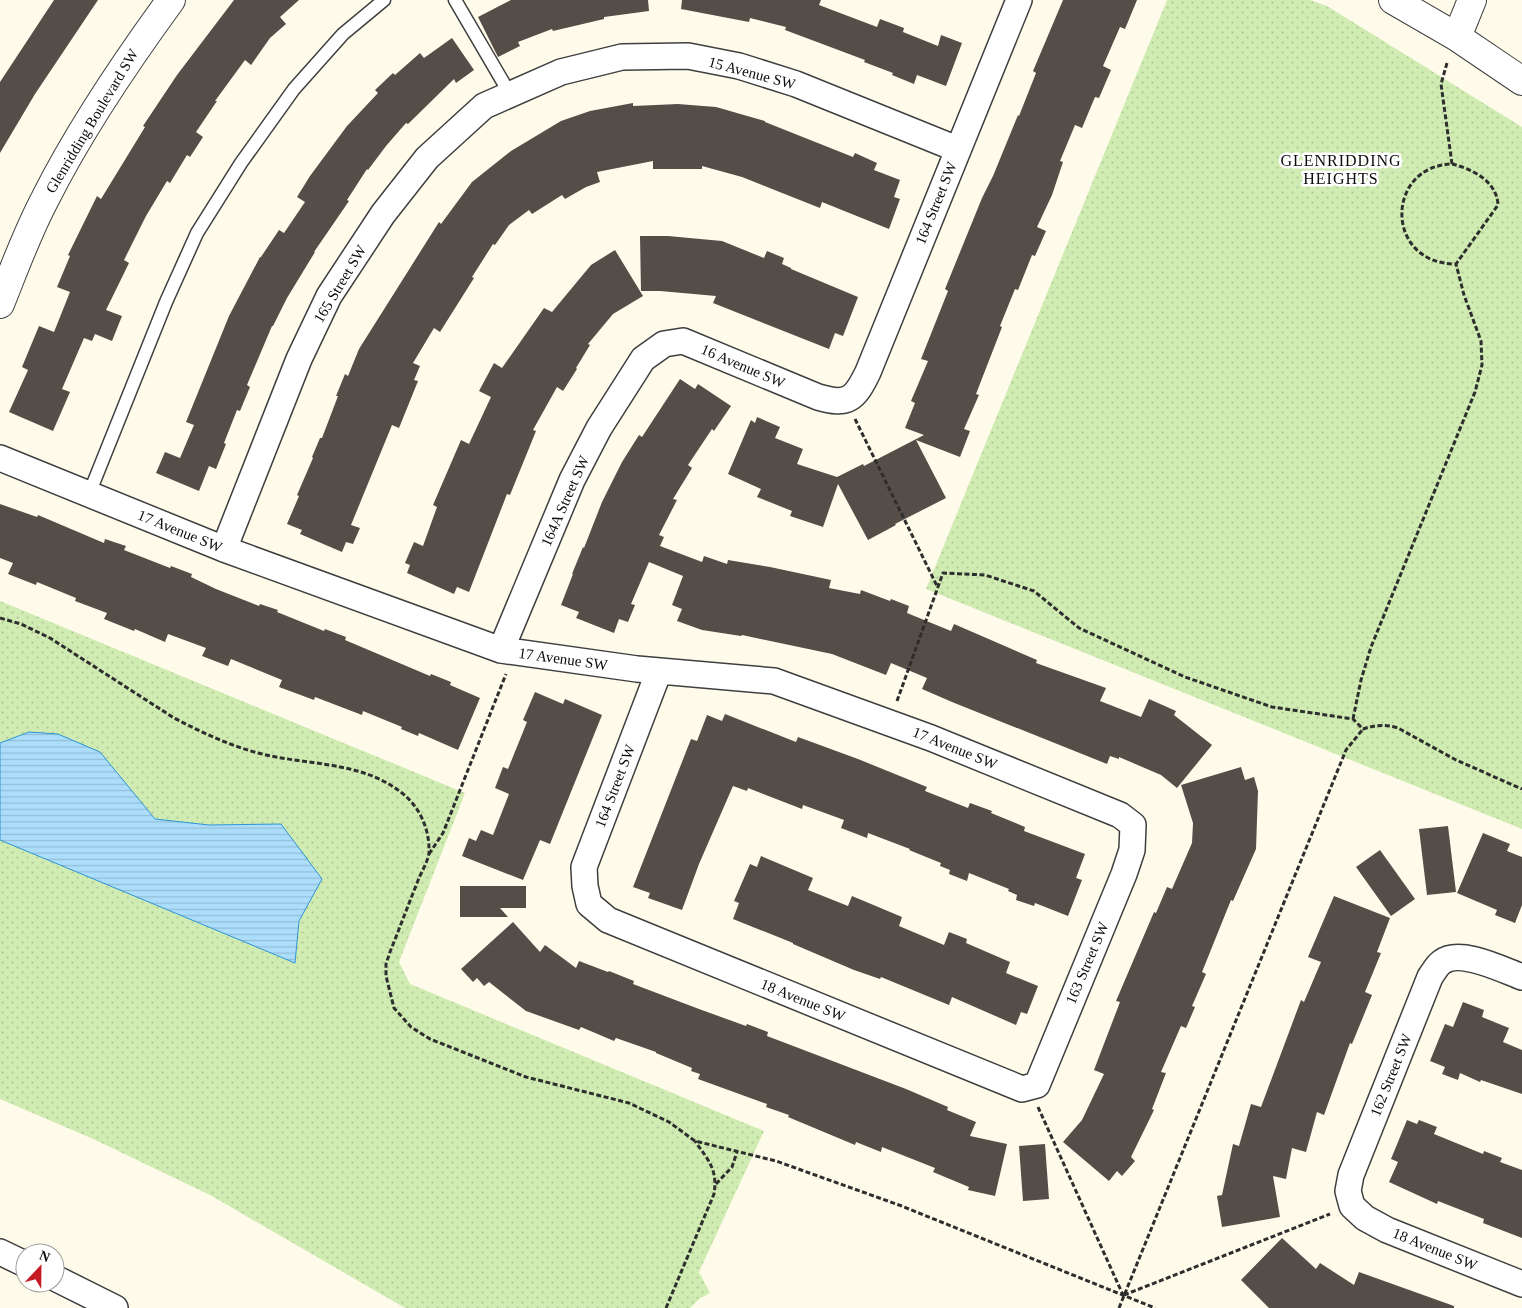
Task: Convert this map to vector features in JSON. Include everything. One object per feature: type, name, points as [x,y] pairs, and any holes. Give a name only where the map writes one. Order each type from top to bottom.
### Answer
[{"type":"street","name":"Glenridding Boulevard SW","points":[[0,304],[40,209],[65,160],[136,48],[171,0]]},
{"type":"street","points":[[1393,0],[1457,37],[1522,81]]},
{"type":"street","points":[[1457,37],[1472,0]]},
{"type":"street","name":"164 Street SW","points":[[846,401],[862,384],[868,372],[1016,1]]},
{"type":"street","name":"15 Avenue SW","points":[[510,94],[561,72],[622,57],[688,56],[739,66],[796,84],[957,149]]},
{"type":"street","name":"165 Street SW","points":[[224,549],[299,359],[329,296],[383,214],[428,158],[484,106],[510,94]]},
{"type":"street","name":"16 Avenue SW","points":[[643,359],[664,344],[683,341],[818,397],[832,401],[846,401]]},
{"type":"street","name":"164A Street SW","points":[[508,651],[572,480],[599,428],[643,359]]},
{"type":"street","name":"17 Avenue SW","points":[[0,458],[224,549],[508,651],[659,671],[774,681],[889,723],[1120,814],[1132,825]]},
{"type":"street","name":"164 Street SW","points":[[589,904],[584,868],[659,671]]},
{"type":"street","name":"163 Street SW","points":[[1025,1088],[1036,1086],[1124,874],[1132,850],[1132,825]]},
{"type":"street","name":"18 Avenue SW","points":[[589,904],[608,920],[1025,1088]]},
{"type":"street","name":"162 Street SW","points":[[1352,1206],[1348,1191],[1351,1175],[1430,977],[1442,961],[1455,957],[1474,959],[1522,977]]},
{"type":"street","name":"18 Avenue SW","points":[[1352,1206],[1365,1218],[1386,1230],[1522,1284]]},
{"type":"street","points":[[0,1252],[15,1259]]},
{"type":"street","points":[[65,1283],[115,1308]]},
{"type":"lane","points":[[89,494],[166,302],[197,233],[241,163],[294,89],[343,34],[384,0]]},
{"type":"lane","points":[[455,0],[510,94]]},
{"type":"path","points":[[1447,63],[1441,84],[1452,164]]},
{"type":"path","points":[[1353,718],[1371,646],[1475,392],[1480,375],[1481,341],[1464,295],[1456,264],[1498,205],[1498,201],[1489,183],[1480,175],[1465,167],[1452,164],[1438,165],[1416,179],[1408,190],[1401,218],[1406,235],[1422,256],[1435,262],[1456,264]]},
{"type":"path","points":[[846,401],[938,586]]},
{"type":"path","points":[[889,723],[942,573],[985,575],[1034,591],[1079,628],[1185,677],[1272,707],[1353,718],[1363,730]]},
{"type":"path","points":[[0,618],[22,624],[50,638],[174,718],[226,743],[259,753],[353,768],[390,783],[410,799],[421,814],[429,854]]},
{"type":"path","points":[[508,651],[443,833],[429,854],[386,964],[386,976],[394,1008],[411,1028],[430,1039],[526,1077],[628,1103],[669,1122],[695,1141],[714,1170],[716,1184],[714,1194],[666,1308]]},
{"type":"path","points":[[1119,1308],[1346,750],[1363,730],[1377,725],[1398,728],[1456,760],[1522,789]]},
{"type":"path","points":[[1025,1088],[1124,1296]]},
{"type":"path","points":[[695,1141],[776,1161],[899,1205],[1154,1308]]},
{"type":"path","points":[[716,1184],[732,1167],[737,1152]]},
{"type":"path","points":[[1124,1296],[1352,1206]]},
{"type":"green space","points":[[1167,0],[1310,0],[1327,6],[1522,127],[1522,829],[926,589]]},
{"type":"green space","points":[[0,601],[465,793],[399,962],[410,984],[764,1131],[699,1272],[710,1293],[699,1299],[690,1308],[405,1308],[210,1195],[91,1138],[0,1099]]},
{"type":"water","points":[[29,732],[58,734],[100,752],[155,819],[209,825],[281,824],[322,879],[299,921],[295,963],[0,840],[0,743]]},
{"type":"building","points":[[54,0],[98,0],[35,94],[0,153],[0,82]]},
{"type":"building","points":[[234,0],[299,0],[280,17],[286,24],[270,38],[251,65],[245,60],[215,101],[217,101],[196,132],[203,137],[190,157],[187,155],[170,183],[167,181],[146,216],[124,260],[129,263],[106,310],[122,316],[112,341],[95,334],[92,341],[84,338],[62,389],[70,392],[53,431],[9,412],[28,370],[22,367],[39,326],[54,332],[70,292],[57,287],[70,256],[68,255],[97,196],[101,199],[145,127],[143,126],[177,75]]},
{"type":"building","points":[[511,0],[648,0],[649,11],[604,17],[604,19],[553,31],[552,29],[518,42],[520,46],[498,57],[478,17]]},
{"type":"building","points":[[682,0],[821,0],[819,5],[877,27],[880,19],[904,28],[903,32],[938,46],[941,35],[962,43],[946,86],[917,75],[914,84],[892,75],[893,73],[864,62],[865,60],[785,30],[786,27],[750,18],[749,22],[681,9]]},
{"type":"building","points":[[1063,0],[1137,0],[1125,29],[1120,27],[1103,66],[1111,70],[1099,98],[1095,97],[1082,128],[1075,125],[1060,161],[1063,162],[1052,195],[1037,227],[1046,231],[1035,256],[1032,255],[1018,290],[1015,289],[1000,326],[1002,327],[976,394],[979,395],[964,429],[970,431],[960,457],[916,440],[946,498],[868,540],[838,484],[823,527],[790,516],[792,511],[757,497],[761,489],[728,474],[751,420],[755,423],[757,417],[780,427],[775,438],[803,449],[797,464],[837,477],[863,464],[864,466],[924,435],[905,428],[915,403],[911,401],[928,361],[921,359],[948,291],[945,289],[982,198],[1019,116],[1036,73],[1033,71]]},
{"type":"building","points":[[452,38],[474,70],[456,83],[454,79],[408,124],[406,123],[367,169],[347,200],[349,201],[314,252],[272,326],[247,385],[250,387],[240,411],[237,410],[224,443],[226,444],[216,469],[209,466],[199,491],[156,473],[165,452],[180,458],[194,425],[186,422],[229,316],[260,257],[279,230],[284,233],[305,202],[297,197],[310,176],[347,126],[378,93],[375,90],[393,73],[395,75],[420,53],[424,58]]},
{"type":"building","points":[[633,103],[633,106],[678,104],[716,107],[765,121],[853,157],[855,153],[877,163],[874,170],[900,180],[894,197],[900,199],[889,229],[822,202],[820,208],[742,177],[702,166],[702,169],[653,169],[653,161],[597,172],[600,182],[586,187],[565,199],[562,195],[532,214],[529,210],[509,225],[495,245],[493,244],[440,332],[434,328],[413,363],[420,366],[414,380],[418,381],[399,428],[392,425],[351,525],[360,528],[353,544],[346,542],[342,552],[300,534],[302,530],[287,524],[312,457],[320,438],[322,438],[345,374],[348,376],[359,349],[439,222],[441,224],[472,182],[511,151],[561,121],[590,111]]},
{"type":"building","points":[[640,236],[668,236],[722,241],[764,258],[767,251],[784,258],[782,264],[791,269],[858,297],[843,336],[835,333],[829,349],[713,303],[716,296],[641,291]]},
{"type":"building","points":[[615,250],[643,296],[613,314],[588,344],[590,345],[563,391],[557,387],[533,430],[536,431],[510,495],[507,494],[469,592],[457,587],[454,594],[407,573],[410,565],[405,563],[414,542],[423,546],[437,507],[433,505],[461,440],[469,444],[491,397],[479,391],[494,363],[502,368],[544,308],[552,312],[591,265]]},
{"type":"building","points":[[680,379],[695,389],[698,384],[731,406],[714,431],[712,429],[688,465],[692,468],[673,499],[677,500],[659,535],[664,537],[660,546],[702,562],[704,556],[727,564],[728,560],[770,567],[831,580],[829,588],[860,594],[861,590],[890,601],[891,599],[909,606],[907,613],[951,631],[954,624],[1037,660],[1036,663],[1106,688],[1100,701],[1141,717],[1149,699],[1176,711],[1174,715],[1212,745],[1177,788],[1161,775],[1119,757],[1119,759],[1110,756],[1107,764],[922,689],[927,678],[891,663],[886,675],[832,654],[742,635],[702,630],[677,621],[682,609],[672,605],[683,576],[649,562],[631,604],[635,605],[628,622],[619,619],[614,633],[576,618],[579,612],[561,605],[602,502],[622,462],[639,435],[642,437]]},
{"type":"building","points":[[0,504],[37,517],[38,515],[104,543],[105,539],[126,546],[124,550],[170,568],[171,566],[192,574],[191,577],[216,589],[259,606],[260,604],[278,610],[277,612],[324,631],[325,629],[346,637],[345,640],[430,676],[431,674],[451,682],[450,685],[480,698],[458,750],[419,733],[418,736],[401,729],[402,727],[363,711],[362,715],[315,697],[314,700],[279,687],[282,680],[231,659],[228,666],[202,656],[206,648],[168,634],[165,642],[135,629],[134,631],[104,619],[107,613],[75,601],[76,598],[37,582],[36,585],[8,574],[13,563],[0,558]]},
{"type":"building","points":[[535,692],[563,704],[565,699],[602,715],[550,844],[540,840],[523,880],[462,856],[469,838],[476,841],[481,830],[493,835],[509,794],[495,788],[503,767],[508,769],[527,722],[523,720]]},
{"type":"building","points":[[725,714],[796,742],[798,737],[858,759],[927,787],[925,791],[968,808],[970,803],[992,811],[991,813],[1025,827],[1024,831],[1085,854],[1076,878],[1082,880],[1068,916],[1035,903],[1034,906],[1016,900],[1017,895],[1008,891],[1009,889],[969,873],[967,881],[949,874],[950,870],[940,866],[941,863],[910,849],[868,833],[867,838],[841,828],[844,820],[803,805],[802,809],[748,788],[747,791],[733,786],[699,864],[682,910],[648,898],[650,893],[633,887],[691,739],[697,741],[707,715],[722,721]]},
{"type":"building","points":[[1241,767],[1245,780],[1254,777],[1258,791],[1256,849],[1233,901],[1231,900],[1202,972],[1206,974],[1192,1006],[1195,1007],[1186,1028],[1181,1026],[1161,1072],[1166,1073],[1152,1109],[1154,1110],[1131,1157],[1135,1161],[1122,1176],[1117,1171],[1109,1181],[1063,1142],[1082,1120],[1104,1074],[1094,1070],[1120,1002],[1116,1001],[1154,912],[1156,913],[1167,887],[1172,889],[1192,843],[1193,823],[1181,785]]},
{"type":"building","points":[[1448,826],[1456,892],[1427,895],[1419,829]]},
{"type":"building","points":[[1483,833],[1510,844],[1507,851],[1522,857],[1522,905],[1515,923],[1495,915],[1497,910],[1457,893]]},
{"type":"building","points":[[1380,850],[1415,899],[1391,916],[1356,867]]},
{"type":"building","points":[[761,856],[813,878],[808,890],[848,906],[852,896],[902,917],[899,926],[944,945],[949,932],[967,939],[966,943],[1010,962],[1006,973],[1038,986],[1027,1014],[1021,1012],[1016,1025],[952,997],[949,1005],[881,977],[880,979],[854,970],[733,919],[739,903],[734,901],[750,864],[757,867]]},
{"type":"building","points":[[460,886],[526,886],[526,908],[500,908],[508,917],[460,917]]},
{"type":"building","points":[[1334,896],[1390,918],[1377,952],[1381,953],[1365,992],[1372,995],[1352,1044],[1350,1043],[1324,1115],[1317,1112],[1306,1152],[1292,1148],[1286,1179],[1273,1176],[1280,1217],[1222,1227],[1217,1196],[1222,1195],[1233,1144],[1239,1146],[1251,1104],[1261,1107],[1301,1000],[1304,1002],[1321,962],[1308,957]]},
{"type":"building","points":[[513,922],[540,952],[545,945],[576,968],[579,961],[609,971],[634,981],[633,984],[746,1026],[747,1024],[768,1032],[767,1036],[906,1089],[948,1107],[947,1110],[976,1122],[970,1136],[1007,1144],[995,1196],[968,1190],[969,1187],[933,1172],[935,1168],[882,1147],[881,1152],[856,1142],[855,1145],[788,1117],[789,1115],[766,1107],[767,1104],[698,1079],[700,1074],[691,1071],[692,1068],[656,1052],[616,1038],[614,1041],[581,1027],[579,1030],[526,1011],[489,982],[484,986],[477,978],[473,982],[461,969]]},
{"type":"building","points":[[1463,1002],[1484,1010],[1482,1017],[1509,1028],[1503,1042],[1522,1050],[1522,1094],[1481,1080],[1480,1082],[1460,1073],[1458,1080],[1442,1074],[1445,1067],[1430,1061],[1445,1024],[1453,1027]]},
{"type":"building","points":[[1407,1120],[1417,1124],[1419,1120],[1437,1127],[1434,1134],[1483,1154],[1484,1151],[1502,1158],[1500,1162],[1522,1170],[1522,1238],[1483,1223],[1484,1219],[1438,1201],[1437,1204],[1389,1182],[1398,1162],[1391,1159]]},
{"type":"building","points":[[1045,1144],[1049,1199],[1023,1201],[1019,1146]]},
{"type":"building","points":[[1282,1238],[1316,1269],[1320,1263],[1354,1285],[1359,1272],[1454,1306],[1454,1308],[1269,1308],[1241,1280]]},
{"type":"district","name":"GLENRIDDING HEIGHTS","points":[[1341,169]]}]
